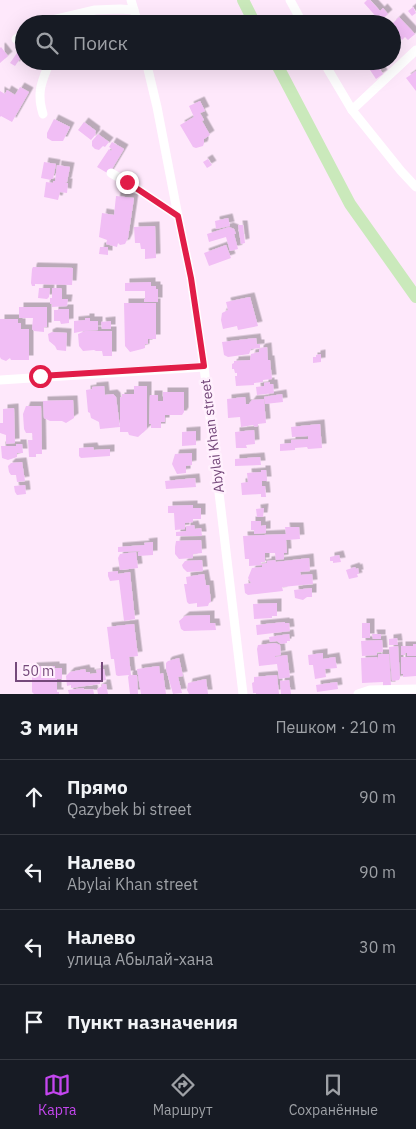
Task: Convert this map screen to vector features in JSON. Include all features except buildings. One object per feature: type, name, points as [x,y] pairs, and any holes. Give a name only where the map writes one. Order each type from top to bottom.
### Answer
[{"type":"street","points":[[132,0],[135,15]]},
{"type":"street","points":[[290,0],[298,15]]},
{"type":"street","points":[[75,15],[95,10],[134,10]]},
{"type":"street","points":[[401,64],[416,50]]},
{"type":"street","points":[[43,114],[40,103],[40,88],[47,70]]},
{"type":"street","name":"Abylai Khan street","points":[[148,70],[191,278],[204,366],[243,694]]},
{"type":"street","points":[[328,70],[352,110],[416,187]]},
{"type":"street","points":[[352,110],[395,70]]},
{"type":"street","points":[[111,173],[178,216]]},
{"type":"street","points":[[0,380],[204,366]]},
{"type":"street","points":[[358,694],[370,690],[416,689]]},
{"type":"waterway","points":[[243,0],[250,15]]},
{"type":"waterway","points":[[280,70],[350,204],[416,297]]},
{"type":"route","points":[[40,376],[204,366],[191,278],[178,216],[127,182]]}]
